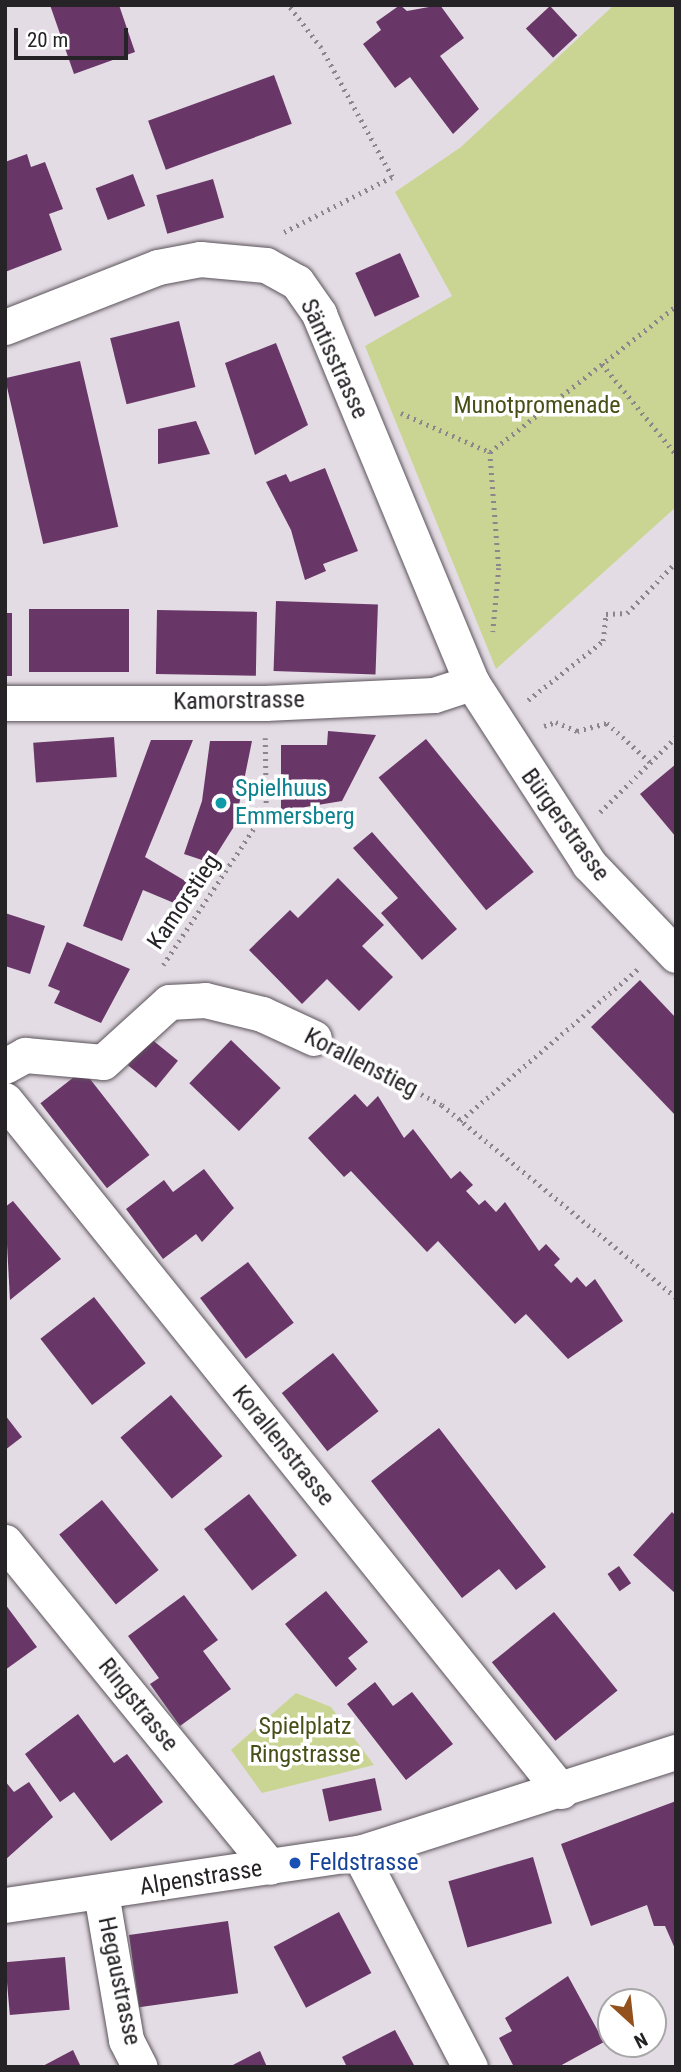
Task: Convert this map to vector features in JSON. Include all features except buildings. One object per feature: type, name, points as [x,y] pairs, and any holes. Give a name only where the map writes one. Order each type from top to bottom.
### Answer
[{"type":"street","name":"Säntisstrasse","points":[[5,327],[158,267],[233,258],[297,282],[319,314],[472,683]]},
{"type":"street","name":"Kamorstrasse","points":[[5,703],[265,703],[434,695],[472,683]]},
{"type":"street","name":"Bürgerstrasse","points":[[472,683],[572,840],[671,950]]},
{"type":"street","name":"Korallenstieg","points":[[169,1002],[205,1000],[262,1014],[314,1038]]},
{"type":"street","points":[[5,1066],[25,1055],[103,1062],[169,1002]]},
{"type":"street","name":"Korallenstrasse","points":[[5,1100],[561,1791]]},
{"type":"street","name":"Ringstrasse","points":[[5,1542],[270,1867]]},
{"type":"street","name":"Alpenstrasse","points":[[5,1905],[101,1894],[359,1853],[561,1791],[676,1752]]},
{"type":"street","points":[[359,1853],[470,2067]]},
{"type":"street","name":"Hegaustrasse","points":[[101,1894],[126,2040],[140,2067]]},
{"type":"path","points":[[233,258],[392,177],[321,48],[288,5]]},
{"type":"path","points":[[490,452],[676,306]]},
{"type":"path","points":[[602,364],[676,454]]},
{"type":"path","points":[[349,390],[490,452]]},
{"type":"path","points":[[472,683],[491,657],[499,568],[490,452]]},
{"type":"path","points":[[503,735],[603,641],[606,614],[627,613],[676,562]]},
{"type":"path","name":"Kamorstieg","points":[[169,1002],[160,969],[266,810],[265,703]]},
{"type":"path","points":[[503,735],[556,722],[578,731],[607,723],[650,762]]},
{"type":"path","points":[[572,840],[676,737]]},
{"type":"path","points":[[460,1121],[671,950]]},
{"type":"path","name":"Korallenstieg","points":[[314,1038],[460,1121],[676,1297]]},
{"type":"green space","name":"Munotpromenade","points":[[614,5],[676,5],[676,507],[496,669],[365,346],[452,296],[395,192],[461,147]]},
{"type":"green space","name":"Spielplatz Ringstrasse","points":[[296,1693],[331,1707],[374,1765],[262,1793],[231,1750]]},
{"type":"place","name":"Spielhuus Emmersberg","points":[[221,803]]},
{"type":"place","name":"Feldstrasse","points":[[295,1863]]}]
